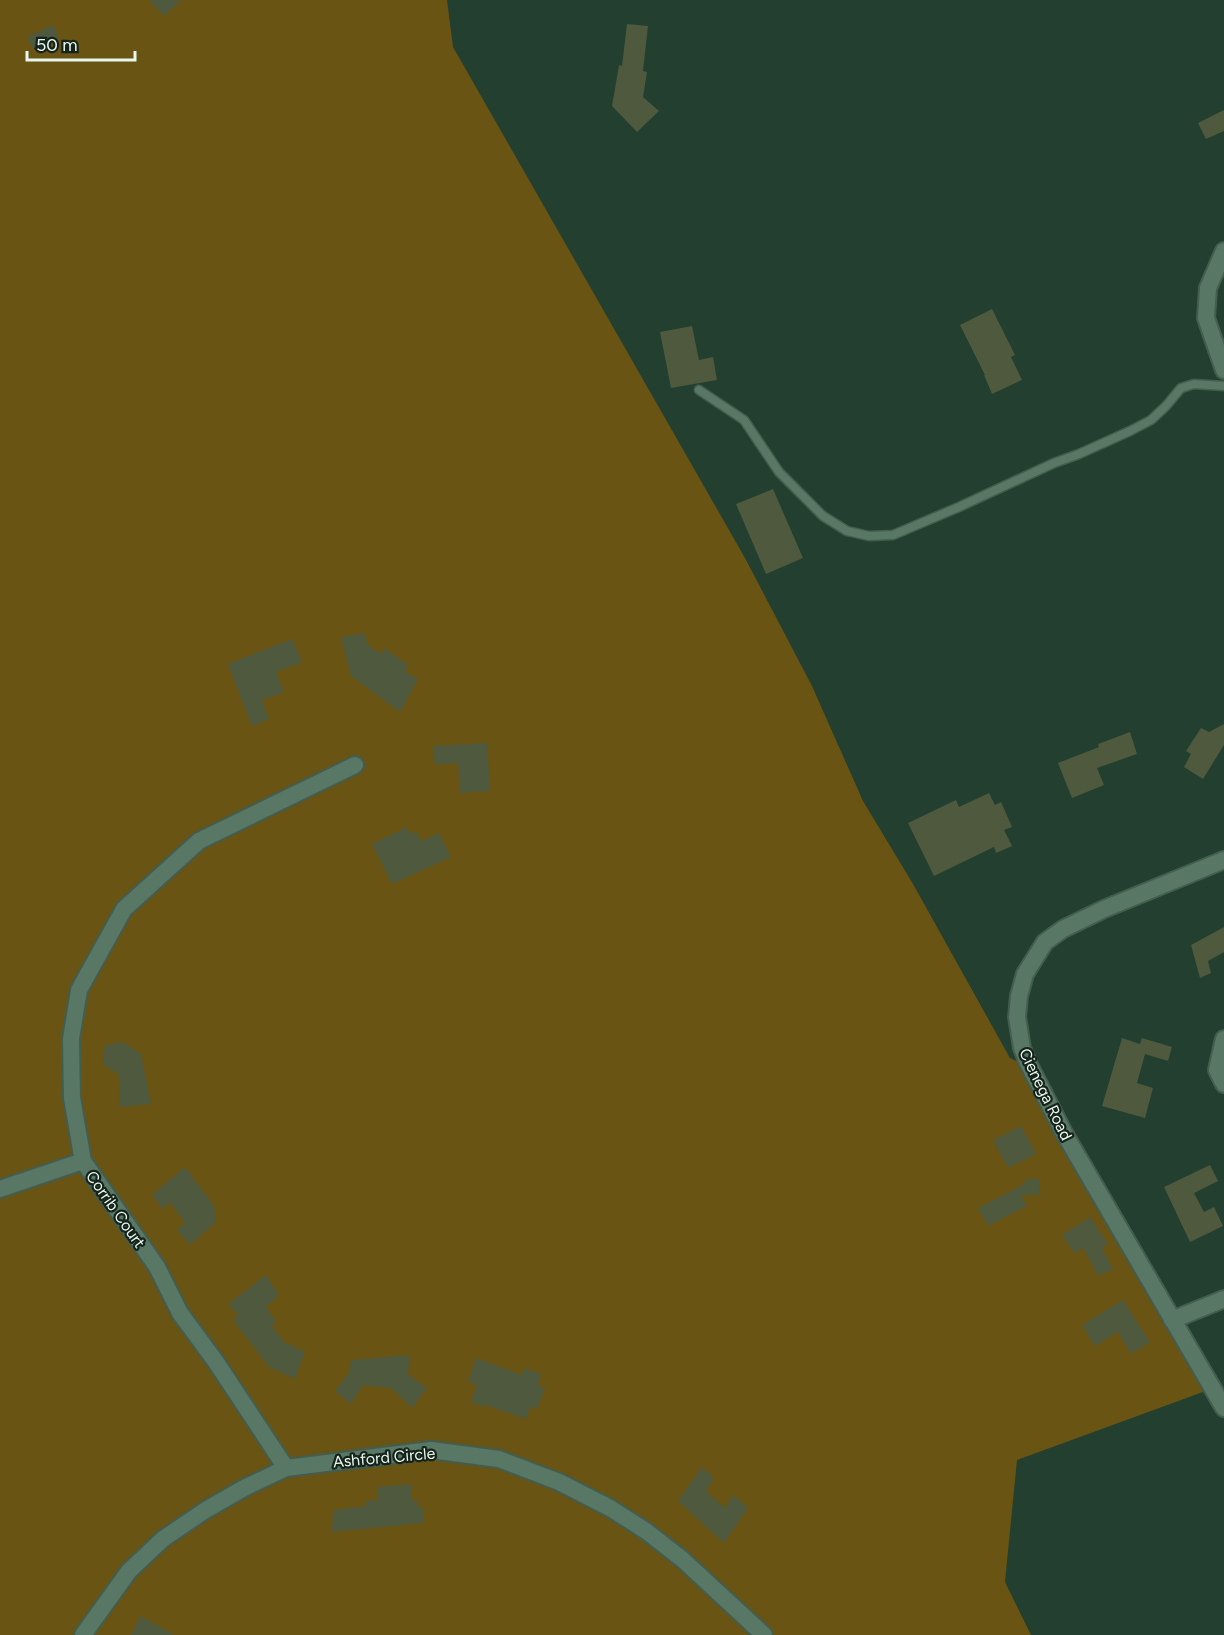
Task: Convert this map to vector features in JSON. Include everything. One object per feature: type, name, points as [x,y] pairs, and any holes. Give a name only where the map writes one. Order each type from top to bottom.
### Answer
[{"type":"street","points":[[1224,251],[1208,288],[1206,318],[1224,370]]},
{"type":"street","name":"Corrib Court","points":[[286,1468],[216,1362],[180,1313],[157,1267],[83,1161],[72,1098],[70,1040],[79,990],[124,909],[199,841],[355,765]]},
{"type":"street","name":"Cienega Road","points":[[1224,860],[1063,928],[1045,942],[1025,974],[1019,996],[1017,1017],[1018,1030],[1028,1063],[1064,1133],[1224,1408]]},
{"type":"street","points":[[1224,1039],[1217,1071],[1224,1084]]},
{"type":"street","points":[[0,1189],[83,1161]]},
{"type":"street","points":[[1172,1320],[1224,1299]]},
{"type":"street","name":"Ashford Circle","points":[[83,1635],[129,1571],[163,1539],[214,1505],[286,1468],[431,1450],[499,1460],[559,1482],[610,1508],[646,1531],[682,1559],[764,1635]]},
{"type":"lane","points":[[699,390],[744,420],[779,472],[823,516],[847,531],[869,536],[893,535],[1130,430],[1151,420],[1167,406],[1180,388],[1194,384],[1224,386]]},
{"type":"shaded area","points":[[0,0],[447,0],[453,47],[745,558],[812,686],[863,801],[913,884],[1010,1058],[1037,1071],[1203,1392],[1017,1460],[1005,1582],[1031,1635],[0,1635]]},
{"type":"building","points":[[149,0],[181,0],[164,16]]},
{"type":"building","points":[[627,24],[648,26],[643,71],[647,72],[643,97],[659,111],[637,132],[612,106],[619,65],[622,66]]},
{"type":"building","points":[[53,25],[59,37],[33,49],[27,37]]},
{"type":"building","points":[[1224,110],[1224,131],[1206,139],[1198,123]]},
{"type":"building","points":[[992,309],[1015,355],[1011,357],[1022,380],[992,394],[960,325]]},
{"type":"building","points":[[692,326],[699,360],[713,357],[717,380],[671,388],[660,332]]},
{"type":"building","points":[[773,489],[803,558],[766,574],[736,504]]},
{"type":"building","points":[[365,633],[367,644],[381,654],[384,648],[408,665],[405,672],[418,679],[400,712],[351,676],[341,637]]},
{"type":"building","points":[[292,639],[302,662],[276,672],[284,692],[262,700],[269,719],[252,726],[228,664]]},
{"type":"building","points":[[1224,724],[1224,745],[1203,779],[1184,767],[1191,754],[1186,751],[1201,728],[1209,732]]},
{"type":"building","points":[[1130,732],[1137,754],[1097,768],[1104,785],[1072,798],[1058,763]]},
{"type":"building","points":[[487,743],[490,791],[460,793],[458,763],[435,765],[433,746]]},
{"type":"building","points":[[989,793],[995,805],[1001,802],[1012,827],[1004,830],[1012,846],[996,853],[994,847],[934,876],[908,823],[956,800],[959,807]]},
{"type":"building","points":[[407,827],[410,834],[416,831],[421,841],[439,833],[451,857],[392,884],[372,844]]},
{"type":"building","points":[[1224,927],[1224,952],[1208,961],[1211,973],[1200,978],[1191,945]]},
{"type":"building","points":[[1122,1038],[1140,1044],[1142,1038],[1172,1047],[1168,1061],[1145,1054],[1137,1083],[1153,1088],[1145,1118],[1102,1106]]},
{"type":"building","points":[[123,1042],[141,1054],[151,1104],[120,1107],[119,1075],[103,1064],[105,1045]]},
{"type":"building","points":[[1021,1126],[1036,1154],[1008,1168],[993,1140]]},
{"type":"building","points":[[1210,1165],[1218,1181],[1194,1193],[1204,1212],[1214,1207],[1223,1226],[1190,1242],[1164,1187]]},
{"type":"building","points":[[185,1167],[214,1206],[216,1222],[190,1245],[177,1230],[185,1223],[170,1202],[163,1209],[152,1195]]},
{"type":"building","points":[[1026,1179],[1039,1179],[1040,1195],[1021,1195],[1027,1206],[988,1226],[978,1208],[1026,1183]]},
{"type":"building","points":[[1090,1217],[1108,1244],[1102,1248],[1113,1269],[1098,1276],[1083,1248],[1074,1253],[1062,1235]]},
{"type":"building","points":[[266,1275],[279,1295],[266,1307],[276,1322],[272,1326],[284,1342],[305,1352],[295,1379],[269,1367],[233,1320],[238,1315],[228,1304]]},
{"type":"building","points":[[1123,1300],[1150,1342],[1131,1354],[1118,1332],[1095,1346],[1082,1325]]},
{"type":"building","points":[[410,1355],[408,1374],[427,1388],[412,1408],[391,1388],[363,1385],[351,1404],[335,1391],[349,1373],[351,1360]]},
{"type":"building","points":[[476,1358],[522,1375],[524,1368],[541,1374],[538,1386],[545,1388],[537,1409],[531,1406],[526,1419],[471,1402],[477,1385],[468,1382]]},
{"type":"building","points":[[702,1467],[714,1478],[706,1491],[725,1508],[733,1495],[748,1508],[724,1543],[678,1501]]},
{"type":"building","points":[[412,1484],[411,1501],[418,1500],[417,1507],[423,1507],[423,1523],[332,1532],[333,1510],[366,1506],[366,1501],[377,1500],[377,1487]]},
{"type":"building","points":[[140,1616],[175,1635],[131,1635]]}]
